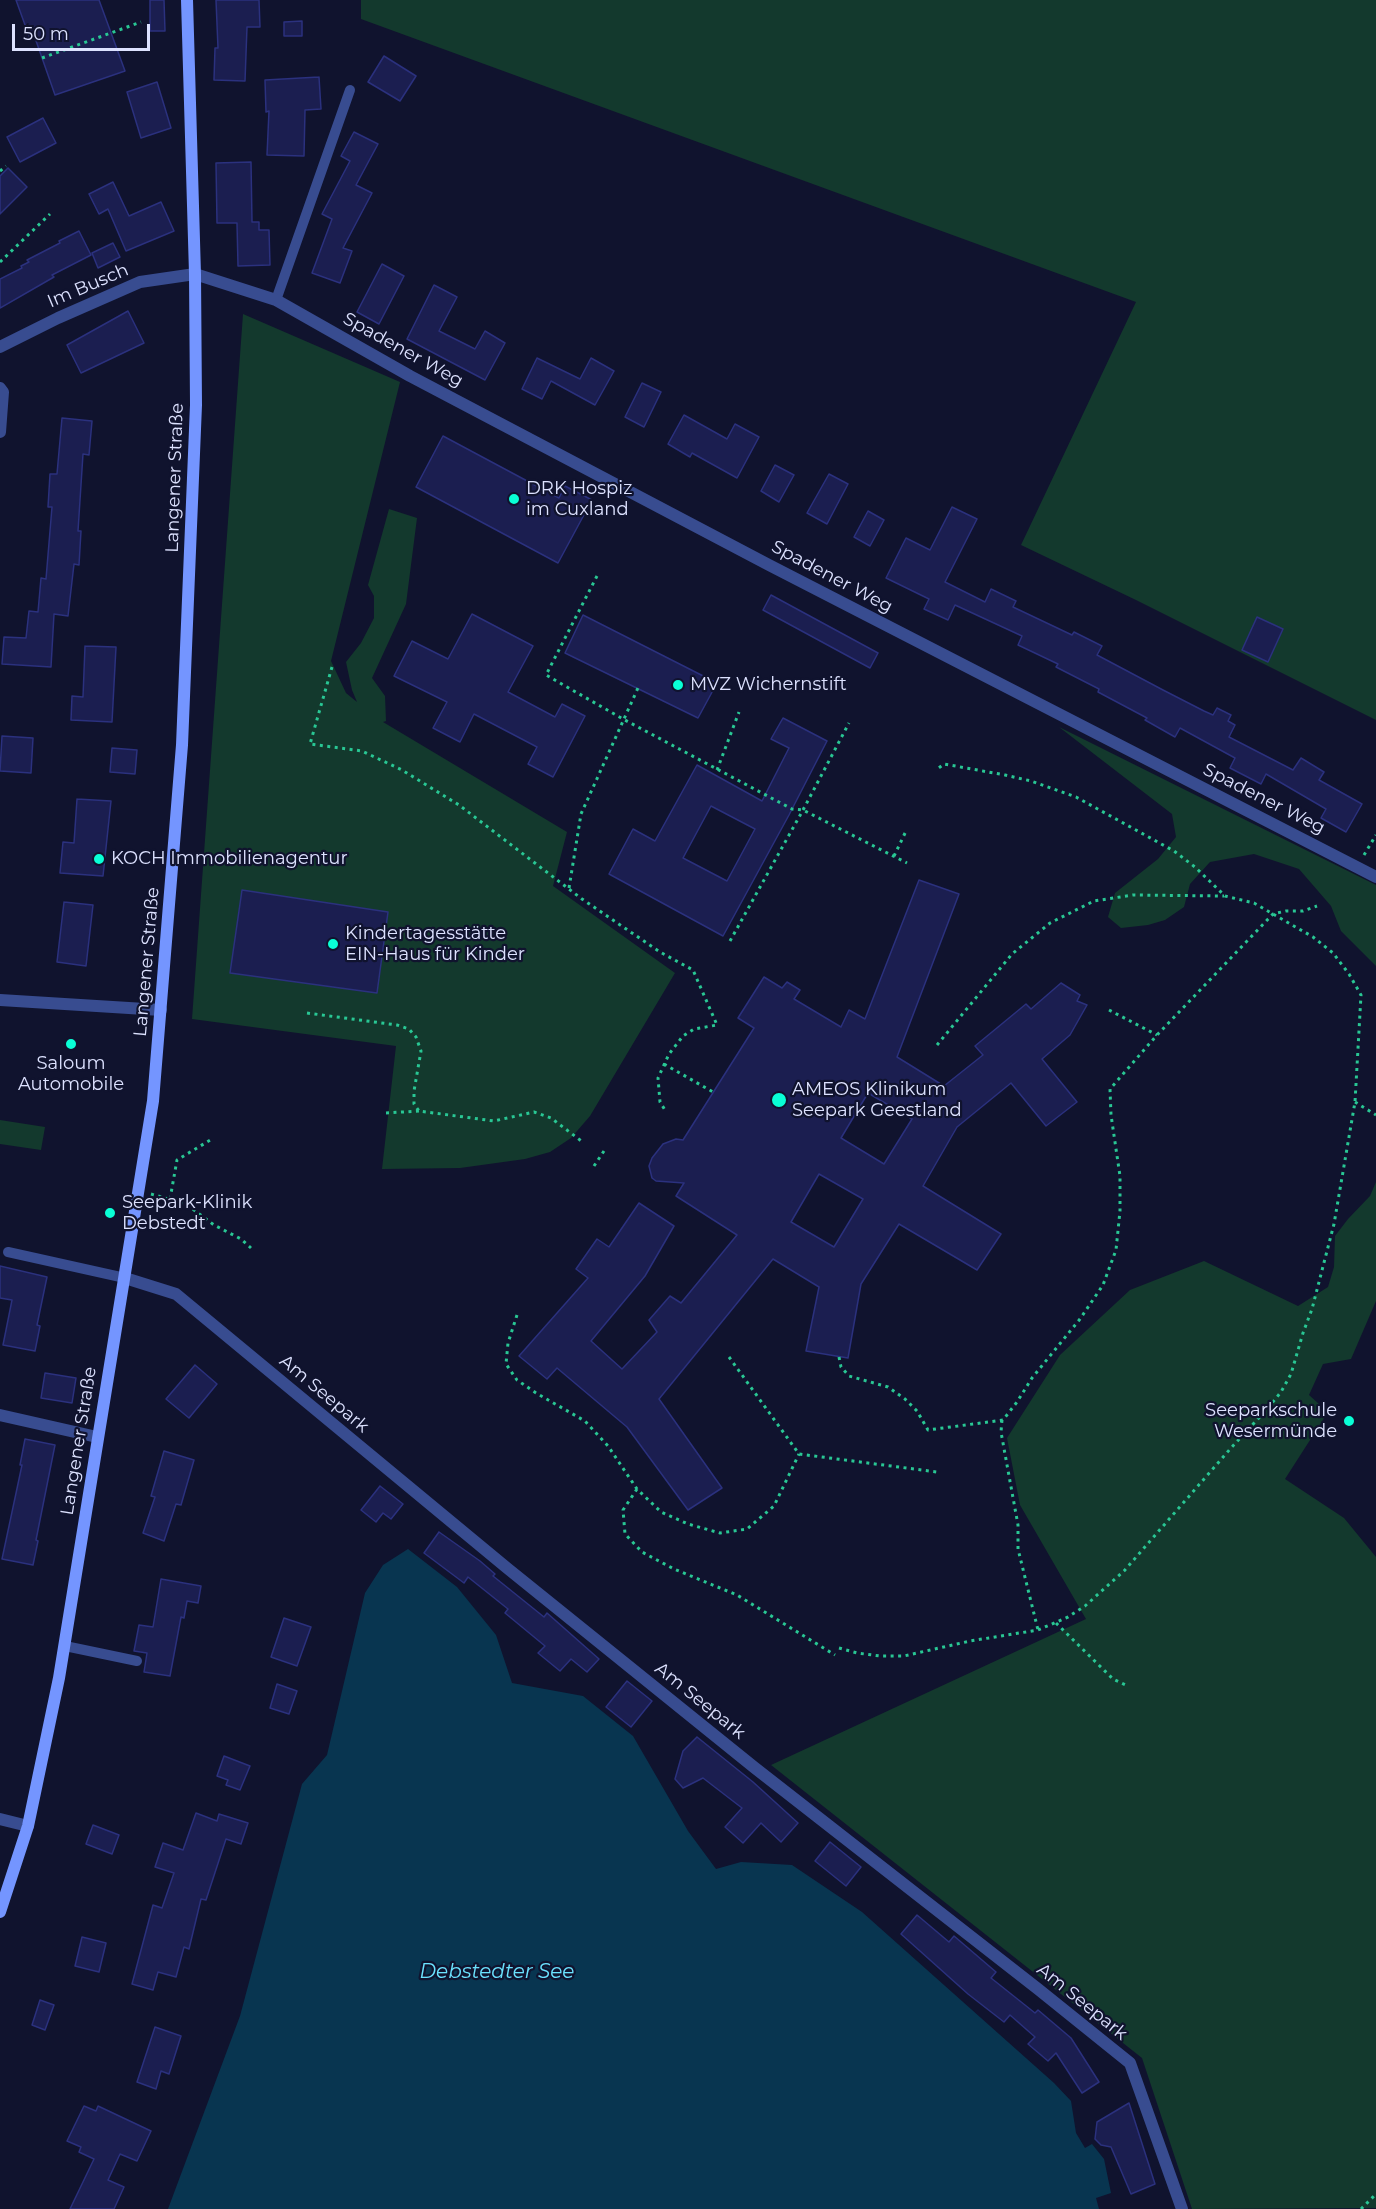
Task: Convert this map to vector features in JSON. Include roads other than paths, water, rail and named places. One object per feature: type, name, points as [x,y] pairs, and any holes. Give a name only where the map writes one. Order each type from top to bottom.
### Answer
[{"type":"main road","name":"Langener Straße","points":[[0,1912],[28,1826],[65,1646],[153,1101],[182,745],[188,641],[196,393],[187,0]]},
{"type":"street","name":"Spadener Weg","points":[[195,274],[276,300],[410,376],[747,554],[1376,877]]},
{"type":"street","name":"Im Busch","points":[[0,347],[58,318],[140,282],[195,274]]},
{"type":"street","points":[[0,388],[3,392],[0,432]]},
{"type":"street","points":[[0,1000],[161,1010]]},
{"type":"street","name":"Am Seepark","points":[[125,1278],[176,1294],[525,1583],[1130,2063],[1182,2209]]},
{"type":"street","points":[[0,1415],[98,1437]]},
{"type":"street","points":[[0,1819],[28,1826]]},
{"type":"lane","points":[[276,300],[350,90]]},
{"type":"lane","points":[[8,1252],[125,1278]]},
{"type":"lane","points":[[65,1646],[137,1661]]},
{"type":"water","name":"Debstedter See","points":[[408,1549],[457,1587],[496,1635],[512,1683],[583,1696],[633,1736],[688,1831],[716,1869],[741,1862],[792,1865],[862,1912],[1054,2083],[1071,2101],[1076,2133],[1085,2148],[1092,2144],[1104,2159],[1111,2193],[1096,2198],[1099,2209],[168,2209],[240,2016],[302,1784],[327,1755],[365,1593],[383,1565]]},
{"type":"place","name":"DRK Hospiz im Cuxland","points":[[514,499]]},
{"type":"place","name":"MVZ Wichernstift","points":[[678,685]]},
{"type":"place","name":"KOCH Immobilienagentur","points":[[99,859]]},
{"type":"place","name":"Kindertagesstätte EIN-Haus für Kinder","points":[[333,944]]},
{"type":"place","name":"Saloum Automobile","points":[[71,1044]]},
{"type":"place","name":"AMEOS Klinikum Seepark Geestland","points":[[779,1100]]},
{"type":"place","name":"Seepark-Klinik Debstedt","points":[[110,1213]]},
{"type":"place","name":"Seeparkschule Wesermünde","points":[[1349,1421]]}]
